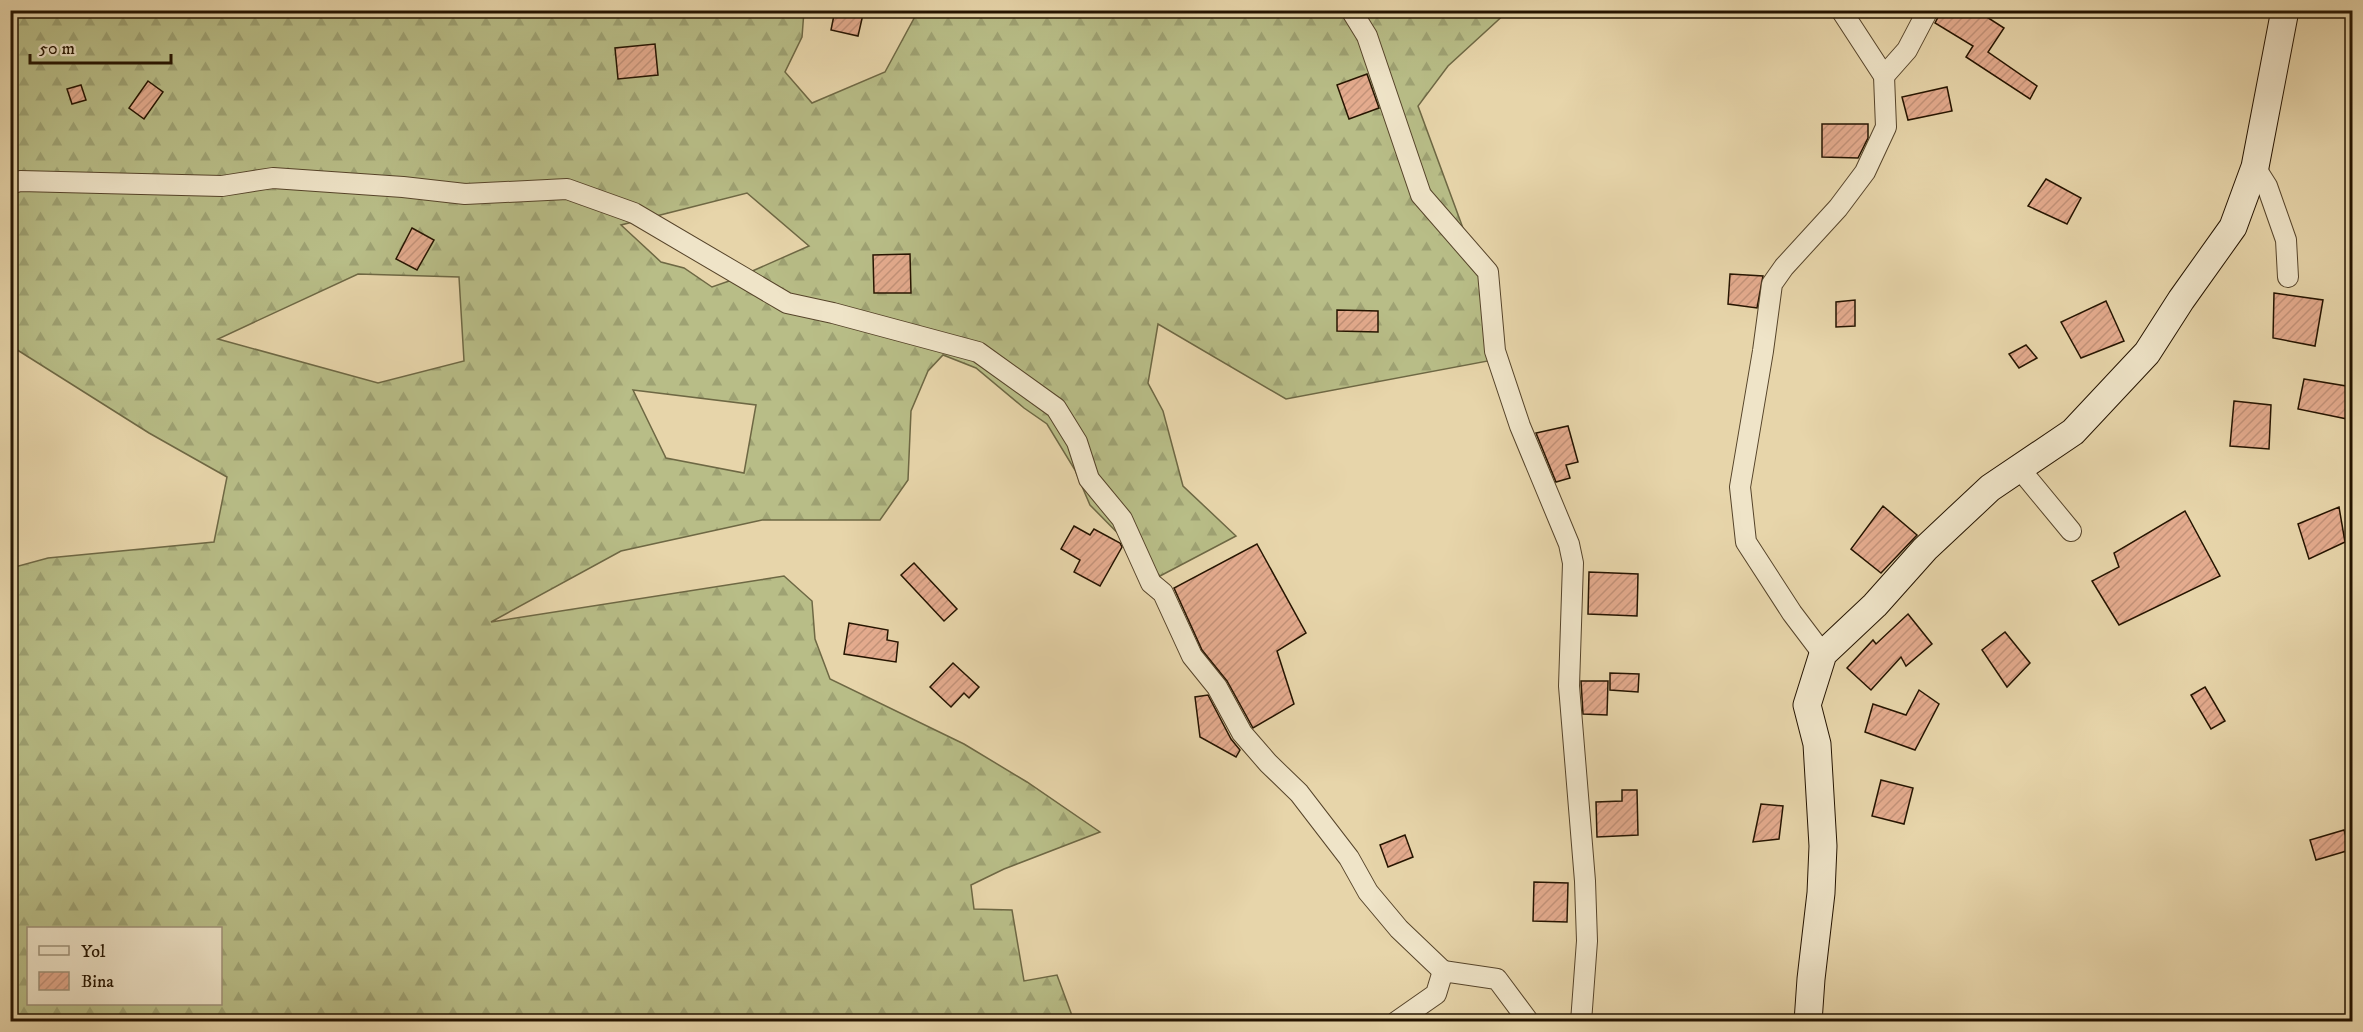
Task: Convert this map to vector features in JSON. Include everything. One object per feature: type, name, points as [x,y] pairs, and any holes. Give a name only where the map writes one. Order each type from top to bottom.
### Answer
[{"type":"street","points":[[1351,10],[1367,36],[1421,195],[1488,272],[1495,351],[1520,426],[1569,544],[1574,563],[1569,686],[1585,881],[1587,941],[1581,1022]]},
{"type":"street","points":[[1823,654],[1792,613],[1746,542],[1740,487],[1772,284],[1784,267],[1838,208],[1864,172],[1886,127],[1884,76],[1841,10]]},
{"type":"street","points":[[1884,76],[1907,50],[1928,10]]},
{"type":"street","points":[[1808,1022],[1821,893],[1823,846],[1817,744],[1807,705],[1823,654],[1875,605],[1925,549],[1990,488],[2073,432],[2147,353],[2233,227],[2255,167],[2285,10]]},
{"type":"street","points":[[2255,167],[2267,186],[2286,240],[2288,277]]},
{"type":"street","points":[[10,184],[20,181],[222,186],[273,178],[403,187],[465,194],[567,189],[634,213],[786,303],[833,313],[978,352],[1056,408],[1077,442],[1089,479],[1122,519],[1151,583],[1163,593],[1192,656],[1217,687],[1242,733],[1268,764],[1299,793],[1349,858],[1374,900],[1399,929],[1443,971],[1497,979],[1529,1022]]},
{"type":"street","points":[[2019,468],[2071,531]]},
{"type":"street","points":[[1396,1022],[1436,994],[1443,971]]},
{"type":"green space","points":[[10,11],[804,11],[802,37],[785,72],[812,103],[885,72],[918,11],[1508,11],[1448,66],[1418,106],[1488,296],[1488,361],[1286,399],[1158,324],[1148,383],[1163,411],[1183,486],[1236,536],[1160,576],[1090,505],[1075,470],[1047,424],[976,368],[943,355],[928,371],[911,411],[908,480],[880,520],[762,520],[621,551],[491,622],[784,576],[812,601],[815,639],[830,679],[964,744],[1027,782],[1100,832],[1004,869],[971,885],[974,909],[1012,910],[1024,981],[1057,975],[1074,1021],[11,1021],[11,568],[48,558],[214,542],[227,477],[149,433],[11,346]],"holes":[[[747,193],[809,246],[712,287],[684,268],[661,262],[621,225]],[[358,274],[459,277],[464,361],[378,383],[218,339]],[[633,390],[756,405],[744,473],[666,458]]]},
{"type":"building","points":[[835,10],[864,10],[858,36],[831,30]]},
{"type":"building","points":[[1942,10],[1976,10],[2004,28],[1988,52],[2037,86],[2030,99],[1966,57],[1973,46],[1935,23]]},
{"type":"building","points":[[655,44],[658,75],[618,79],[615,48]]},
{"type":"building","points":[[1367,74],[1379,108],[1349,119],[1337,85]]},
{"type":"building","points":[[148,81],[163,92],[144,119],[129,108]]},
{"type":"building","points":[[81,85],[86,100],[72,104],[67,89]]},
{"type":"building","points":[[1947,87],[1952,111],[1908,120],[1902,97]]},
{"type":"building","points":[[1822,124],[1868,124],[1868,138],[1858,158],[1822,157]]},
{"type":"building","points":[[2046,179],[2081,198],[2067,224],[2028,206]]},
{"type":"building","points":[[412,228],[434,240],[417,270],[396,259]]},
{"type":"building","points":[[910,254],[911,293],[874,293],[873,255]]},
{"type":"building","points":[[1730,274],[1763,276],[1757,308],[1728,304]]},
{"type":"building","points":[[2274,293],[2323,300],[2315,346],[2273,338]]},
{"type":"building","points":[[1855,300],[1855,326],[1836,327],[1836,302]]},
{"type":"building","points":[[2106,301],[2124,341],[2081,358],[2061,322]]},
{"type":"building","points":[[1337,310],[1378,311],[1378,332],[1337,331]]},
{"type":"building","points":[[2026,345],[2037,358],[2019,368],[2009,354]]},
{"type":"building","points":[[2304,379],[2352,387],[2352,420],[2298,409]]},
{"type":"building","points":[[2234,401],[2271,405],[2269,449],[2230,446]]},
{"type":"building","points":[[1568,426],[1578,462],[1566,465],[1570,478],[1556,482],[1536,433]]},
{"type":"building","points":[[1883,506],[1917,535],[1881,573],[1851,549]]},
{"type":"building","points":[[2339,507],[2345,542],[2309,559],[2298,524]]},
{"type":"building","points":[[2185,511],[2220,576],[2119,625],[2092,581],[2119,567],[2114,553]]},
{"type":"building","points":[[1074,526],[1090,535],[1094,529],[1120,543],[1122,547],[1100,586],[1074,572],[1080,560],[1061,549]]},
{"type":"building","points":[[1257,544],[1306,633],[1277,651],[1294,704],[1253,728],[1227,681],[1202,650],[1174,588]]},
{"type":"building","points":[[914,563],[957,609],[944,621],[901,575]]},
{"type":"building","points":[[1589,572],[1638,574],[1637,616],[1588,614]]},
{"type":"building","points":[[1908,614],[1932,644],[1906,666],[1901,657],[1871,690],[1847,668],[1873,640],[1876,644]]},
{"type":"building","points":[[849,623],[888,630],[887,640],[898,642],[896,662],[844,654]]},
{"type":"building","points":[[2005,632],[2030,663],[2007,687],[1982,650]]},
{"type":"building","points":[[953,663],[979,687],[969,698],[964,693],[951,707],[930,687]]},
{"type":"building","points":[[1610,673],[1639,674],[1638,692],[1610,690]]},
{"type":"building","points":[[1581,681],[1608,681],[1607,715],[1583,714]]},
{"type":"building","points":[[2205,687],[2225,721],[2211,729],[2191,695]]},
{"type":"building","points":[[1919,690],[1939,704],[1915,750],[1865,732],[1873,704],[1906,715]]},
{"type":"building","points":[[1208,695],[1231,739],[1240,750],[1236,757],[1200,737],[1195,697]]},
{"type":"building","points":[[1881,780],[1913,788],[1904,824],[1872,816]]},
{"type":"building","points":[[1622,790],[1637,790],[1638,835],[1597,837],[1596,802],[1622,801]]},
{"type":"building","points":[[1761,804],[1783,806],[1779,839],[1753,842]]},
{"type":"building","points":[[2344,830],[2350,850],[2316,860],[2310,840]]},
{"type":"building","points":[[1405,835],[1413,857],[1388,867],[1380,845]]},
{"type":"building","points":[[1534,882],[1568,883],[1567,922],[1533,921]]}]
